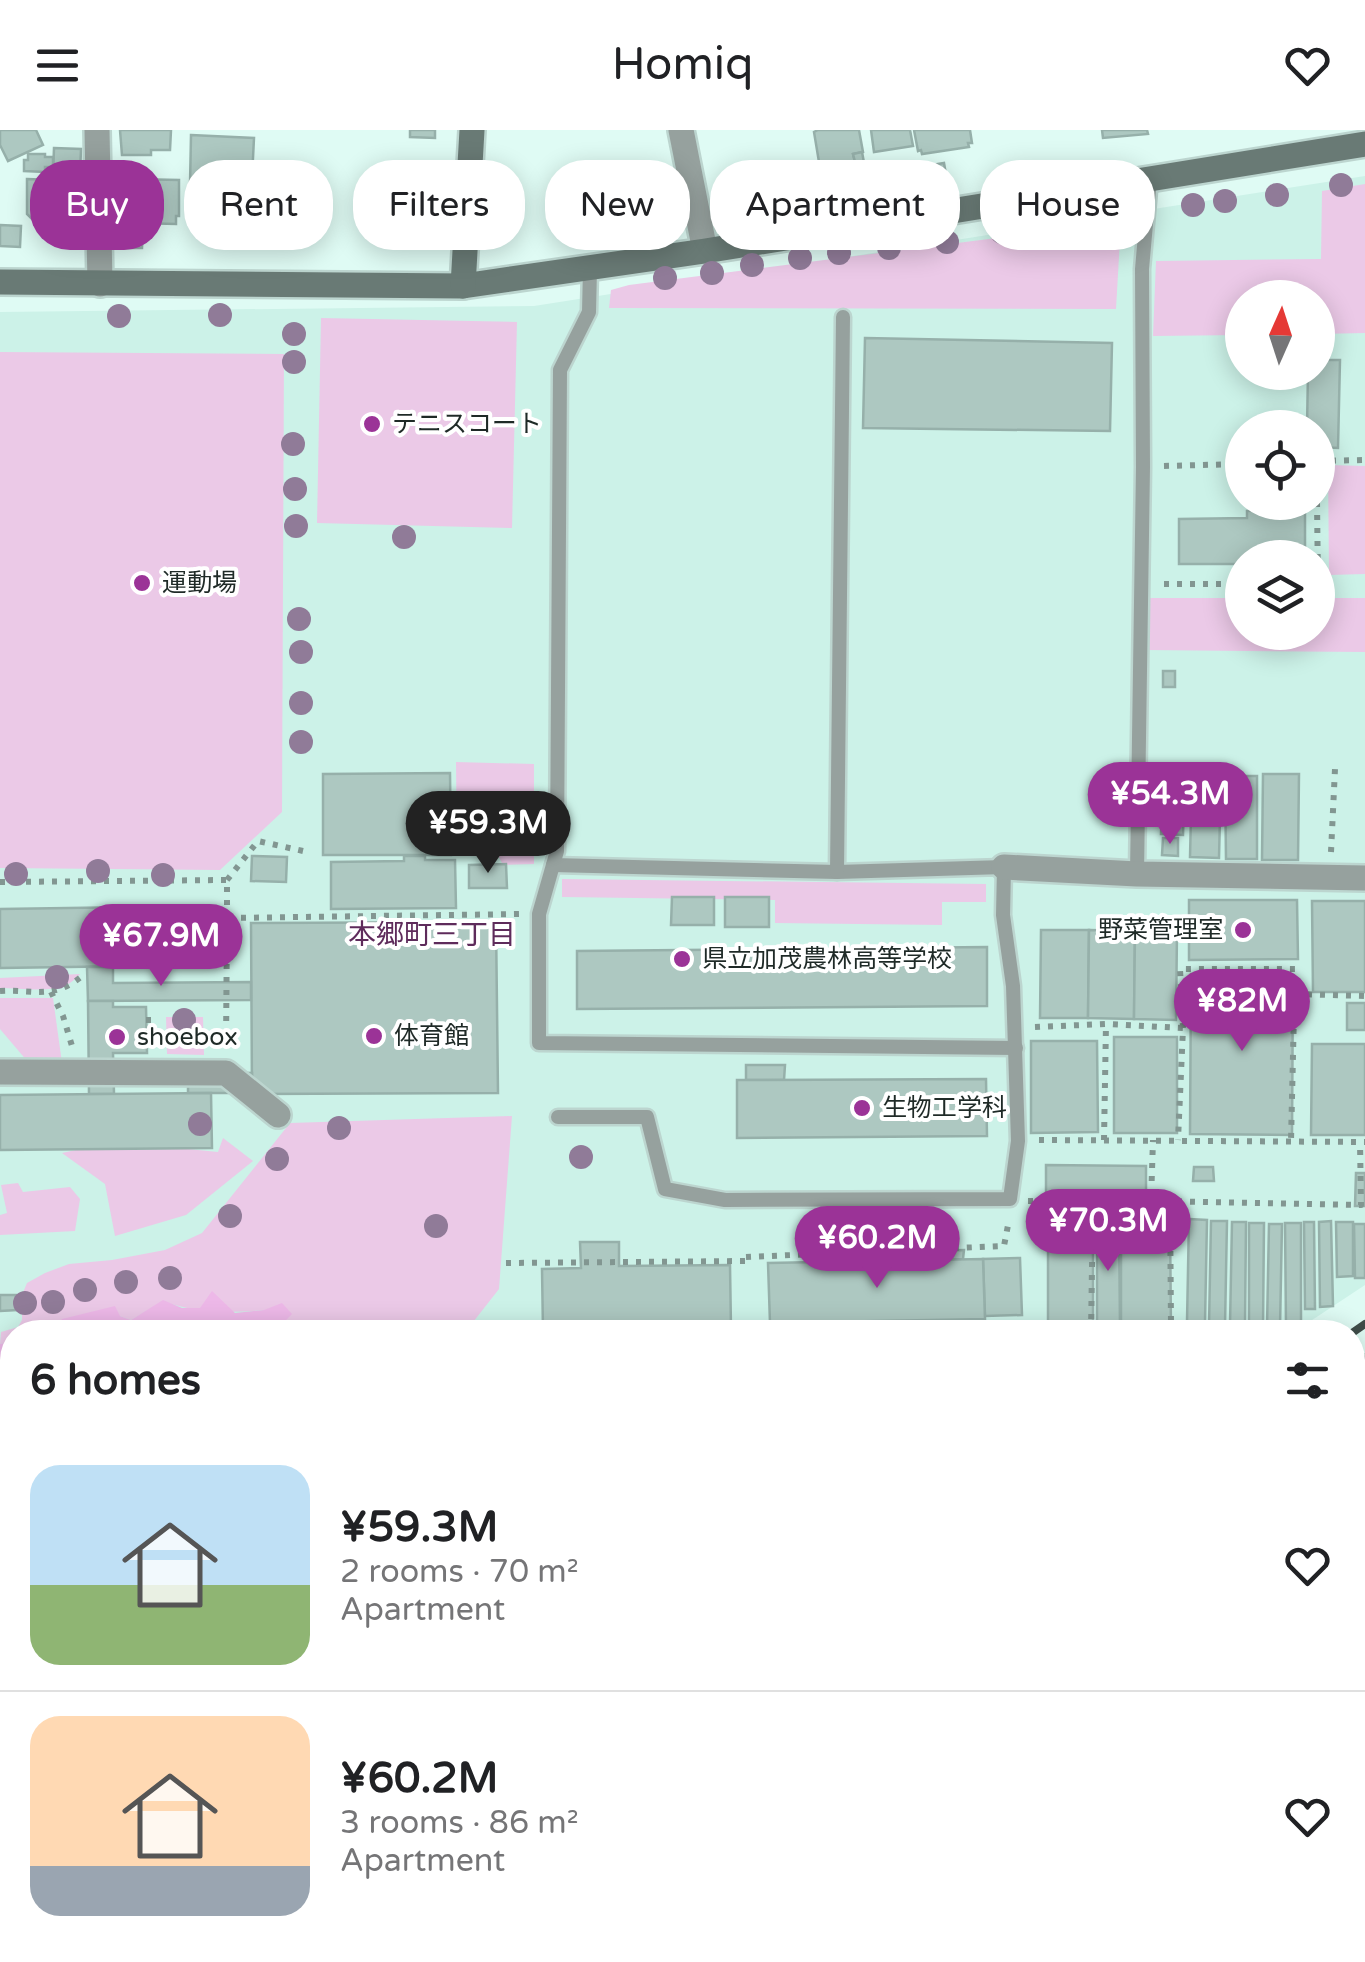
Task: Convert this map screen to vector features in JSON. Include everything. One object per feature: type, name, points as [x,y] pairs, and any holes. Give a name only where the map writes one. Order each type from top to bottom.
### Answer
[{"type":"street","points":[[97,130],[100,284]]},
{"type":"street","points":[[464,286],[472,130]]},
{"type":"street","points":[[682,130],[704,251]]},
{"type":"street","points":[[1155,179],[1351,140]]},
{"type":"street","points":[[0,282],[464,286],[980,207]]},
{"type":"street","points":[[1004,867],[1365,878]]},
{"type":"street","points":[[0,1072],[226,1073],[278,1115]]},
{"type":"lane","points":[[1138,874],[1144,250]]},
{"type":"lane","points":[[590,268],[589,312],[560,370],[557,851],[539,914],[539,1042],[1016,1048]]},
{"type":"lane","points":[[837,872],[843,317]]},
{"type":"lane","points":[[553,864],[837,872],[1004,867],[1003,914],[1013,986],[1018,1141],[1010,1199],[724,1200],[665,1189],[647,1117],[558,1116]]},
{"type":"path","points":[[1335,461],[1365,460]]},
{"type":"path","points":[[1142,467],[1225,465]]},
{"type":"path","points":[[1142,584],[1225,584]]},
{"type":"path","points":[[1330,877],[1335,769]]},
{"type":"path","points":[[226,1073],[227,880],[258,841],[303,851]]},
{"type":"path","points":[[0,882],[227,880]]},
{"type":"path","points":[[228,918],[539,914]]},
{"type":"path","points":[[1178,1140],[1184,1028],[1180,969],[1295,969],[1291,1141]]},
{"type":"path","points":[[0,991],[51,992],[68,988],[81,977]]},
{"type":"path","points":[[51,992],[72,1045],[73,1072]]},
{"type":"path","points":[[1294,994],[1365,996]]},
{"type":"path","points":[[1014,1028],[1106,1024],[1184,1028]]},
{"type":"path","points":[[1104,1140],[1106,1024]]},
{"type":"path","points":[[1151,1201],[1153,1140]]},
{"type":"path","points":[[1012,1202],[1361,1205],[1362,1142],[1018,1141]]},
{"type":"path","points":[[1091,1320],[1093,1201]]},
{"type":"path","points":[[1170,1202],[1171,1320]]},
{"type":"path","points":[[506,1263],[746,1259],[1004,1246]]},
{"type":"shaded area","name":"県立加茂農林高等学校","points":[[1365,176],[1365,1285],[1312,1320],[0,1320],[0,312],[534,306],[892,250],[960,250],[960,239],[980,236],[980,250],[1155,250],[1155,209]]},
{"type":"shaded area","points":[[1365,184],[1365,333],[1335,334],[1335,280],[1225,280],[1225,335],[1153,336],[1156,261],[1321,259],[1322,191]]},
{"type":"shaded area","points":[[980,240],[980,250],[1119,250],[1116,309],[609,308],[611,290],[629,285],[902,250],[960,250],[960,243]]},
{"type":"shaded area","points":[[321,318],[517,322],[512,528],[317,523]]},
{"type":"shaded area","name":"運動場","points":[[0,352],[284,354],[282,812],[220,870],[0,868]]},
{"type":"shaded area","points":[[1335,465],[1365,466],[1365,574],[1335,575],[1335,540],[1329,540],[1328,520],[1335,520]]},
{"type":"shaded area","points":[[1146,598],[1225,598],[1225,650],[1335,650],[1335,598],[1365,598],[1365,652],[1145,650]]},
{"type":"shaded area","points":[[456,762],[534,764],[534,864],[503,865],[498,855],[457,856]]},
{"type":"shaded area","points":[[562,879],[986,884],[986,902],[942,902],[942,925],[775,923],[775,900],[562,897]]},
{"type":"shaded area","points":[[80,974],[67,985],[52,989],[0,988],[0,978]]},
{"type":"shaded area","points":[[0,998],[53,998],[62,1063],[28,1062],[0,1029]]},
{"type":"shaded area","points":[[166,1017],[203,1017],[204,1055],[167,1054]]},
{"type":"shaded area","points":[[512,1116],[499,1289],[475,1320],[275,1320],[264,1310],[213,1311],[163,1301],[131,1320],[120,1316],[100,1320],[22,1320],[22,1295],[27,1283],[45,1273],[69,1264],[165,1250],[202,1233],[290,1123]]},
{"type":"shaded area","points":[[223,1138],[253,1161],[186,1215],[115,1236],[105,1184],[62,1153],[188,1149],[218,1152]]},
{"type":"shaded area","points":[[18,1183],[23,1192],[70,1187],[80,1199],[75,1231],[0,1235],[0,1215],[7,1213],[1,1185]]},
{"type":"shaded area","points":[[212,1291],[235,1313],[264,1310],[282,1303],[292,1314],[286,1320],[131,1320],[163,1300],[182,1308],[200,1308]]},
{"type":"shaded area","points":[[115,1306],[120,1316],[131,1320],[61,1320]]},
{"type":"building","points":[[0,130],[36,130],[43,145],[8,161],[0,145]]},
{"type":"building","points":[[120,130],[171,130],[170,150],[151,150],[151,155],[122,155]]},
{"type":"building","points":[[410,130],[435,130],[435,138],[410,137]]},
{"type":"building","points":[[859,130],[863,152],[853,154],[854,160],[819,160],[814,132]]},
{"type":"building","points":[[871,130],[910,130],[913,146],[874,152]]},
{"type":"building","points":[[914,130],[970,130],[972,143],[968,143],[969,147],[922,154]]},
{"type":"building","points":[[1102,130],[1147,130],[1148,134],[1103,138]]},
{"type":"building","points":[[191,135],[254,138],[253,160],[190,160]]},
{"type":"building","points":[[54,148],[81,149],[81,160],[54,160]]},
{"type":"building","points":[[862,152],[864,160],[854,160],[853,154]]},
{"type":"building","points":[[28,154],[53,157],[30,160],[30,171],[24,171],[24,160],[28,160]]},
{"type":"building","points":[[27,179],[30,179],[30,217]]},
{"type":"building","points":[[164,180],[179,180],[176,224],[164,224]]},
{"type":"building","points":[[0,225],[21,226],[20,247],[0,246]]},
{"type":"building","points":[[865,338],[1112,343],[1110,431],[863,428]]},
{"type":"building","points":[[1335,360],[1340,360],[1338,448],[1335,410],[1307,410],[1308,390],[1335,390]]},
{"type":"building","points":[[1179,519],[1305,520],[1305,540],[1225,540],[1225,564],[1179,564]]},
{"type":"building","points":[[1163,671],[1175,671],[1175,687],[1163,687]]},
{"type":"building","points":[[450,773],[451,855],[323,855],[323,774]]},
{"type":"building","points":[[1192,774],[1221,775],[1219,858],[1190,857]]},
{"type":"building","points":[[1263,774],[1299,774],[1298,860],[1262,860]]},
{"type":"building","points":[[1163,776],[1185,777],[1183,835],[1161,834]]},
{"type":"building","points":[[1225,776],[1257,776],[1257,859],[1226,859]]},
{"type":"building","points":[[1163,838],[1178,838],[1178,856],[1162,855]]},
{"type":"building","points":[[252,856],[287,857],[286,882],[251,881]]},
{"type":"building","points":[[404,856],[455,860],[456,908],[331,909],[331,862],[404,861]]},
{"type":"building","points":[[506,864],[507,888],[469,888],[469,865]]},
{"type":"building","points":[[672,897],[714,897],[714,925],[671,925]]},
{"type":"building","points":[[725,897],[769,897],[769,927],[725,927]]},
{"type":"building","name":"野菜管理室","points":[[1189,900],[1297,900],[1298,959],[1189,960]]},
{"type":"building","points":[[1312,901],[1365,901],[1365,992],[1313,992]]},
{"type":"building","points":[[202,906],[203,965],[0,968],[0,909]]},
{"type":"building","name":"体育館","points":[[496,922],[498,1093],[252,1094],[251,923]]},
{"type":"building","points":[[1041,930],[1089,930],[1088,1018],[1040,1018]]},
{"type":"building","points":[[1089,930],[1135,931],[1134,1019],[1088,1018]]},
{"type":"building","points":[[1135,931],[1177,931],[1176,1020],[1134,1019]]},
{"type":"building","points":[[987,947],[987,1006],[577,1009],[577,951]]},
{"type":"building","points":[[87,967],[113,967],[113,983],[251,982],[251,1000],[88,1001]]},
{"type":"building","points":[[1191,974],[1293,975],[1292,1135],[1190,1134]]},
{"type":"building","name":"shoebox","points":[[88,1001],[113,1001],[113,1007],[146,1007],[147,1053],[113,1053],[114,1094],[89,1094]]},
{"type":"building","points":[[1347,1003],[1365,1003],[1365,1030],[1347,1030]]},
{"type":"building","points":[[1114,1037],[1177,1037],[1177,1133],[1114,1133]]},
{"type":"building","points":[[1031,1041],[1097,1041],[1098,1132],[1031,1133]]},
{"type":"building","points":[[1312,1044],[1365,1044],[1365,1135],[1311,1135]]},
{"type":"building","points":[[746,1065],[785,1065],[784,1080],[746,1080]]},
{"type":"building","points":[[188,1072],[252,1073],[252,1093],[188,1093]]},
{"type":"building","name":"生物工学科","points":[[986,1079],[987,1136],[737,1138],[737,1080]]},
{"type":"building","points":[[211,1093],[212,1148],[0,1150],[0,1095]]},
{"type":"building","points":[[1046,1165],[1146,1166],[1146,1196],[1046,1195]]},
{"type":"building","points":[[1194,1167],[1213,1167],[1214,1181],[1193,1181]]},
{"type":"building","points":[[1356,1173],[1365,1173],[1365,1206],[1355,1206]]},
{"type":"building","points":[[1097,1219],[1119,1219],[1120,1320],[1097,1320]]},
{"type":"building","points":[[1189,1219],[1207,1220],[1205,1320],[1187,1320]]},
{"type":"building","points":[[1121,1220],[1170,1221],[1171,1320],[1121,1320]]},
{"type":"building","points":[[1048,1221],[1093,1221],[1093,1320],[1048,1320]]},
{"type":"building","points":[[1211,1221],[1227,1221],[1225,1320],[1209,1320]]},
{"type":"building","points":[[1331,1221],[1333,1306],[1320,1307],[1319,1222]]},
{"type":"building","points":[[1232,1222],[1246,1222],[1245,1320],[1230,1320]]},
{"type":"building","points":[[1304,1222],[1314,1222],[1315,1309],[1305,1309]]},
{"type":"building","points":[[1336,1222],[1353,1222],[1353,1276],[1337,1277]]},
{"type":"building","points":[[1249,1223],[1264,1223],[1263,1320],[1249,1320]]},
{"type":"building","points":[[1285,1223],[1301,1223],[1301,1320],[1286,1320]]},
{"type":"building","points":[[1269,1224],[1282,1224],[1280,1320],[1267,1320]]},
{"type":"building","points":[[1354,1224],[1365,1224],[1365,1278],[1355,1278]]},
{"type":"building","points":[[913,1236],[913,1251],[964,1250],[963,1259],[872,1261],[871,1237]]},
{"type":"building","points":[[580,1242],[619,1242],[619,1266],[730,1265],[731,1320],[543,1320],[542,1269],[581,1268]]},
{"type":"building","points":[[1020,1258],[1022,1315],[985,1316],[983,1259]]},
{"type":"building","points":[[983,1259],[985,1319],[770,1320],[768,1263]]},
{"type":"building","points":[[0,1295],[16,1295],[17,1310],[0,1311]]},
{"type":"place","name":"テニスコート","points":[[372,424]]},
{"type":"place","name":"運動場","points":[[142,583]]},
{"type":"place","name":"野菜管理室","points":[[1243,930]]},
{"type":"place","name":"県立加茂農林高等学校","points":[[682,959]]},
{"type":"place","name":"体育館","points":[[374,1036]]},
{"type":"place","name":"shoebox","points":[[117,1037]]},
{"type":"place","name":"生物工学科","points":[[862,1108]]},
{"type":"district","name":"本郷町三丁目","points":[[432,935]]}]
